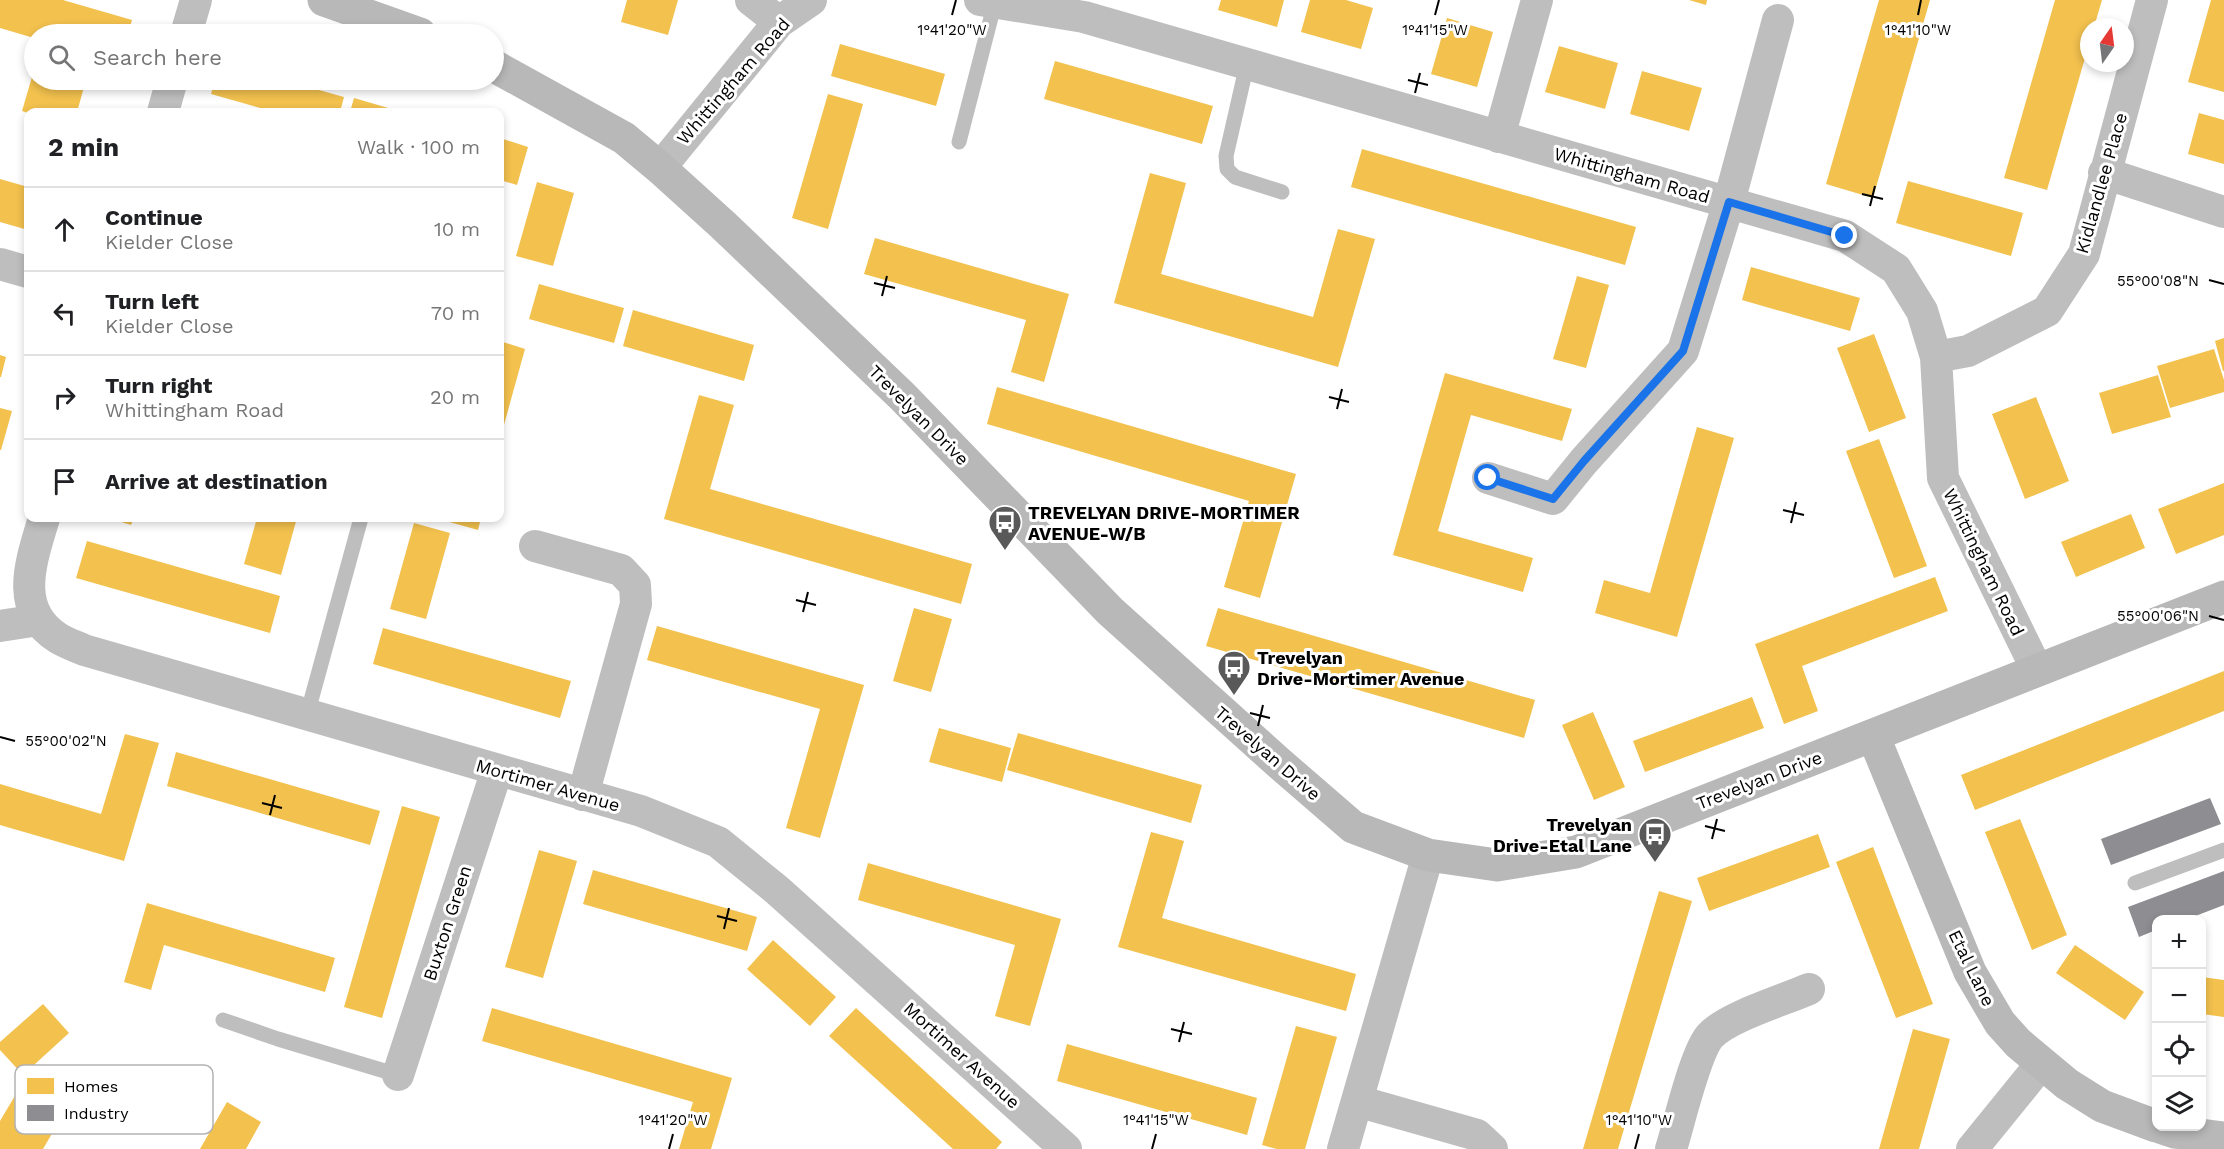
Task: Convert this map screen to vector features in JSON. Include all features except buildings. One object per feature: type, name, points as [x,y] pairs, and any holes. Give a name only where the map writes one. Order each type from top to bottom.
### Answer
[{"type":"street","points":[[189,24],[196,0]]},
{"type":"street","points":[[324,0],[392,24]]},
{"type":"street","points":[[751,0],[779,22]]},
{"type":"street","name":"Whittingham Road","points":[[660,168],[779,22],[811,0]]},
{"type":"street","points":[[1499,137],[1537,0]]},
{"type":"street","name":"Kidlandlee Place","points":[[1936,357],[1968,351],[2047,311],[2084,254],[2152,0]]},
{"type":"street","name":"Whittingham Road","points":[[987,1],[1087,9],[1247,64],[1845,236],[1896,270],[1922,311],[1936,357],[1943,478],[2037,670]]},
{"type":"street","points":[[1488,478],[1553,499],[1683,351],[1729,202],[1778,21]]},
{"type":"street","name":"Trevelyan Drive","points":[[504,72],[624,138],[660,168],[903,397],[1110,611],[1270,756],[1353,827],[1428,855],[1497,865],[1576,852],[2224,597]]},
{"type":"street","points":[[164,108],[169,90]]},
{"type":"street","points":[[2104,173],[2224,212]]},
{"type":"street","points":[[0,264],[24,271]]},
{"type":"street","name":"Mortimer Avenue","points":[[43,522],[28,570],[29,596],[39,620],[57,637],[84,650],[640,812],[718,842],[777,890],[1066,1149]]},
{"type":"street","points":[[535,546],[621,570],[635,585],[636,604],[583,795]]},
{"type":"street","points":[[0,626],[39,620]]},
{"type":"street","name":"Etal Lane","points":[[1873,735],[1970,972],[2000,1023],[2041,1064],[2067,1084],[2102,1106],[2152,1124]]},
{"type":"street","name":"Buxton Green","points":[[398,1075],[497,770]]},
{"type":"street","points":[[1343,1149],[1428,855]]},
{"type":"street","points":[[1671,1149],[1699,1056],[1710,1036],[1729,1022],[1809,989]]},
{"type":"street","points":[[1972,1149],[2041,1064]]},
{"type":"street","points":[[1357,1101],[1477,1135],[1492,1149]]},
{"type":"street","name":"Etal Lane","points":[[2172,1131],[2224,1138]]},
{"type":"lane","points":[[959,142],[987,1]]},
{"type":"lane","points":[[1247,64],[1226,156],[1227,168],[1235,177],[1282,192]]},
{"type":"lane","points":[[307,715],[360,522]]},
{"type":"lane","points":[[2135,883],[2224,850]]},
{"type":"lane","points":[[223,1020],[398,1075]]},
{"type":"place","name":"TREVELYAN DRIVE-MORTIMER AVENUE-W/B","points":[[1005,551]]},
{"type":"place","name":"Trevelyan Drive-Mortimer Avenue","points":[[1234,696]]},
{"type":"place","name":"Trevelyan Drive-Etal Lane","points":[[1655,863]]},
{"type":"route","points":[[1488,478],[1553,499],[1683,351],[1729,202],[1845,236]]}]
